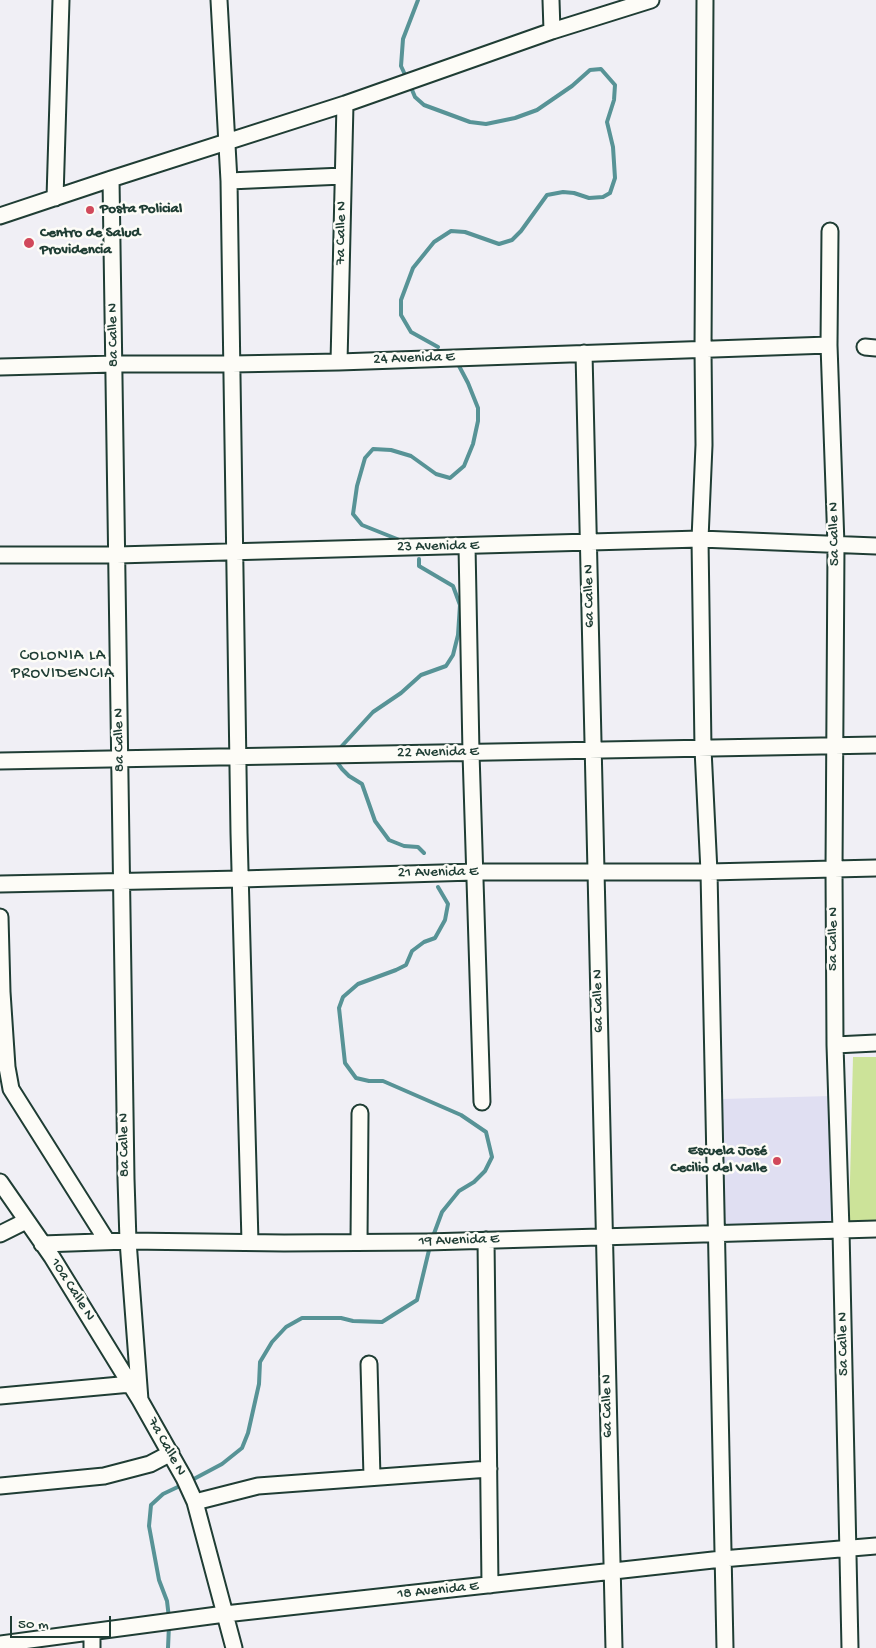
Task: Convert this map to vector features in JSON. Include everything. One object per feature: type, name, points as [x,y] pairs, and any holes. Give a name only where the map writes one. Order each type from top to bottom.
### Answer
[{"type":"street","points":[[55,198],[61,0]]},
{"type":"street","points":[[220,0],[229,181],[238,757],[250,1242]]},
{"type":"street","points":[[551,0],[552,31]]},
{"type":"street","points":[[0,216],[345,104],[552,31],[651,0]]},
{"type":"street","points":[[705,0],[704,445],[700,539],[703,749],[708,872],[724,1648]]},
{"type":"street","name":"7a Calle N","points":[[339,362],[345,104]]},
{"type":"street","points":[[229,181],[343,176]]},
{"type":"street","name":"8a Calle N","points":[[111,179],[128,1241]]},
{"type":"street","name":"5a Calle N","points":[[830,231],[829,345],[836,545],[835,1045],[850,1648]]},
{"type":"street","name":"24 Avenida E","points":[[0,367],[339,362],[829,345]]},
{"type":"street","name":"6a Calle N","points":[[584,353],[614,1648]]},
{"type":"street","name":"23 Avenida E","points":[[0,555],[117,555],[700,539],[876,546]]},
{"type":"street","points":[[467,546],[474,872],[482,1102]]},
{"type":"street","name":"22 Avenida E","points":[[0,761],[876,746]]},
{"type":"street","name":"21 Avenida E","points":[[0,884],[474,872],[708,872],[876,868]]},
{"type":"street","points":[[0,917],[2,992],[11,1089],[107,1242]]},
{"type":"street","points":[[835,1045],[876,1042]]},
{"type":"street","points":[[359,1242],[360,1113]]},
{"type":"street","name":"10a Calle N","points":[[0,1182],[42,1244],[140,1400]]},
{"type":"street","points":[[0,1234],[26,1221]]},
{"type":"street","name":"19 Avenida E","points":[[42,1244],[128,1241],[427,1242],[876,1229]]},
{"type":"street","points":[[486,1240],[490,1585]]},
{"type":"street","name":"7a Calle N","points":[[128,1241],[140,1400],[190,1490],[234,1648]]},
{"type":"street","points":[[369,1364],[372,1477]]},
{"type":"street","points":[[0,1396],[130,1384]]},
{"type":"street","points":[[0,1486],[104,1476],[150,1464],[170,1453]]},
{"type":"street","points":[[190,1490],[489,1469]]},
{"type":"street","name":"18 Avenida E","points":[[0,1644],[225,1614],[722,1559],[876,1546]]},
{"type":"street","points":[[92,1632],[92,1648]]},
{"type":"shaded area","name":"Escuela José Cecilio del Valle","points":[[830,1096],[832,1223],[724,1226],[722,1099]]},
{"type":"green space","points":[[853,1057],[876,1057],[876,1221],[849,1222]]},
{"type":"waterway","points":[[407,79],[401,66],[403,39],[418,0]]},
{"type":"waterway","points":[[410,85],[415,97],[424,105],[470,122],[486,124],[515,118],[537,110],[572,86],[590,70],[601,69],[615,85],[614,100],[607,122],[613,147],[615,178],[610,193],[603,197],[589,198],[563,192],[547,195],[521,231],[512,240],[499,244],[465,232],[451,231],[434,242],[413,268],[401,300],[401,315],[411,332],[438,347]]},
{"type":"waterway","points":[[402,541],[362,525],[353,514],[357,486],[365,458],[373,449],[391,450],[411,456],[436,474],[450,478],[464,466],[473,444],[478,421],[478,408],[458,364]]},
{"type":"waterway","points":[[341,747],[373,712],[401,693],[421,675],[446,666],[453,655],[458,635],[460,605],[453,586],[419,566],[419,559]]},
{"type":"waterway","points":[[337,762],[349,776],[362,784],[375,821],[389,840],[404,846],[418,847],[424,853]]},
{"type":"waterway","points":[[432,1239],[442,1212],[459,1191],[474,1182],[485,1171],[492,1157],[486,1132],[461,1115],[383,1081],[369,1081],[356,1078],[345,1063],[339,1008],[343,997],[358,984],[406,965],[412,951],[424,942],[435,938],[445,920],[448,904],[438,887]]},
{"type":"waterway","points":[[190,1481],[222,1464],[242,1448],[248,1433],[259,1384],[260,1362],[272,1342],[286,1327],[302,1318],[341,1318],[353,1321],[382,1322],[417,1300],[430,1246]]},
{"type":"waterway","points":[[169,1618],[167,1601],[159,1580],[149,1526],[151,1505],[163,1494],[184,1484]]},
{"type":"waterway","points":[[168,1648],[169,1625]]},
{"type":"place","name":"Posta Policial","points":[[90,210]]},
{"type":"place","name":"Centro de Salud Providencia","points":[[29,243]]},
{"type":"place","name":"Escuela José Cecilio del Valle","points":[[777,1161]]},
{"type":"district","name":"COLONIA LA PROVIDENCIA","points":[[63,666]]}]
